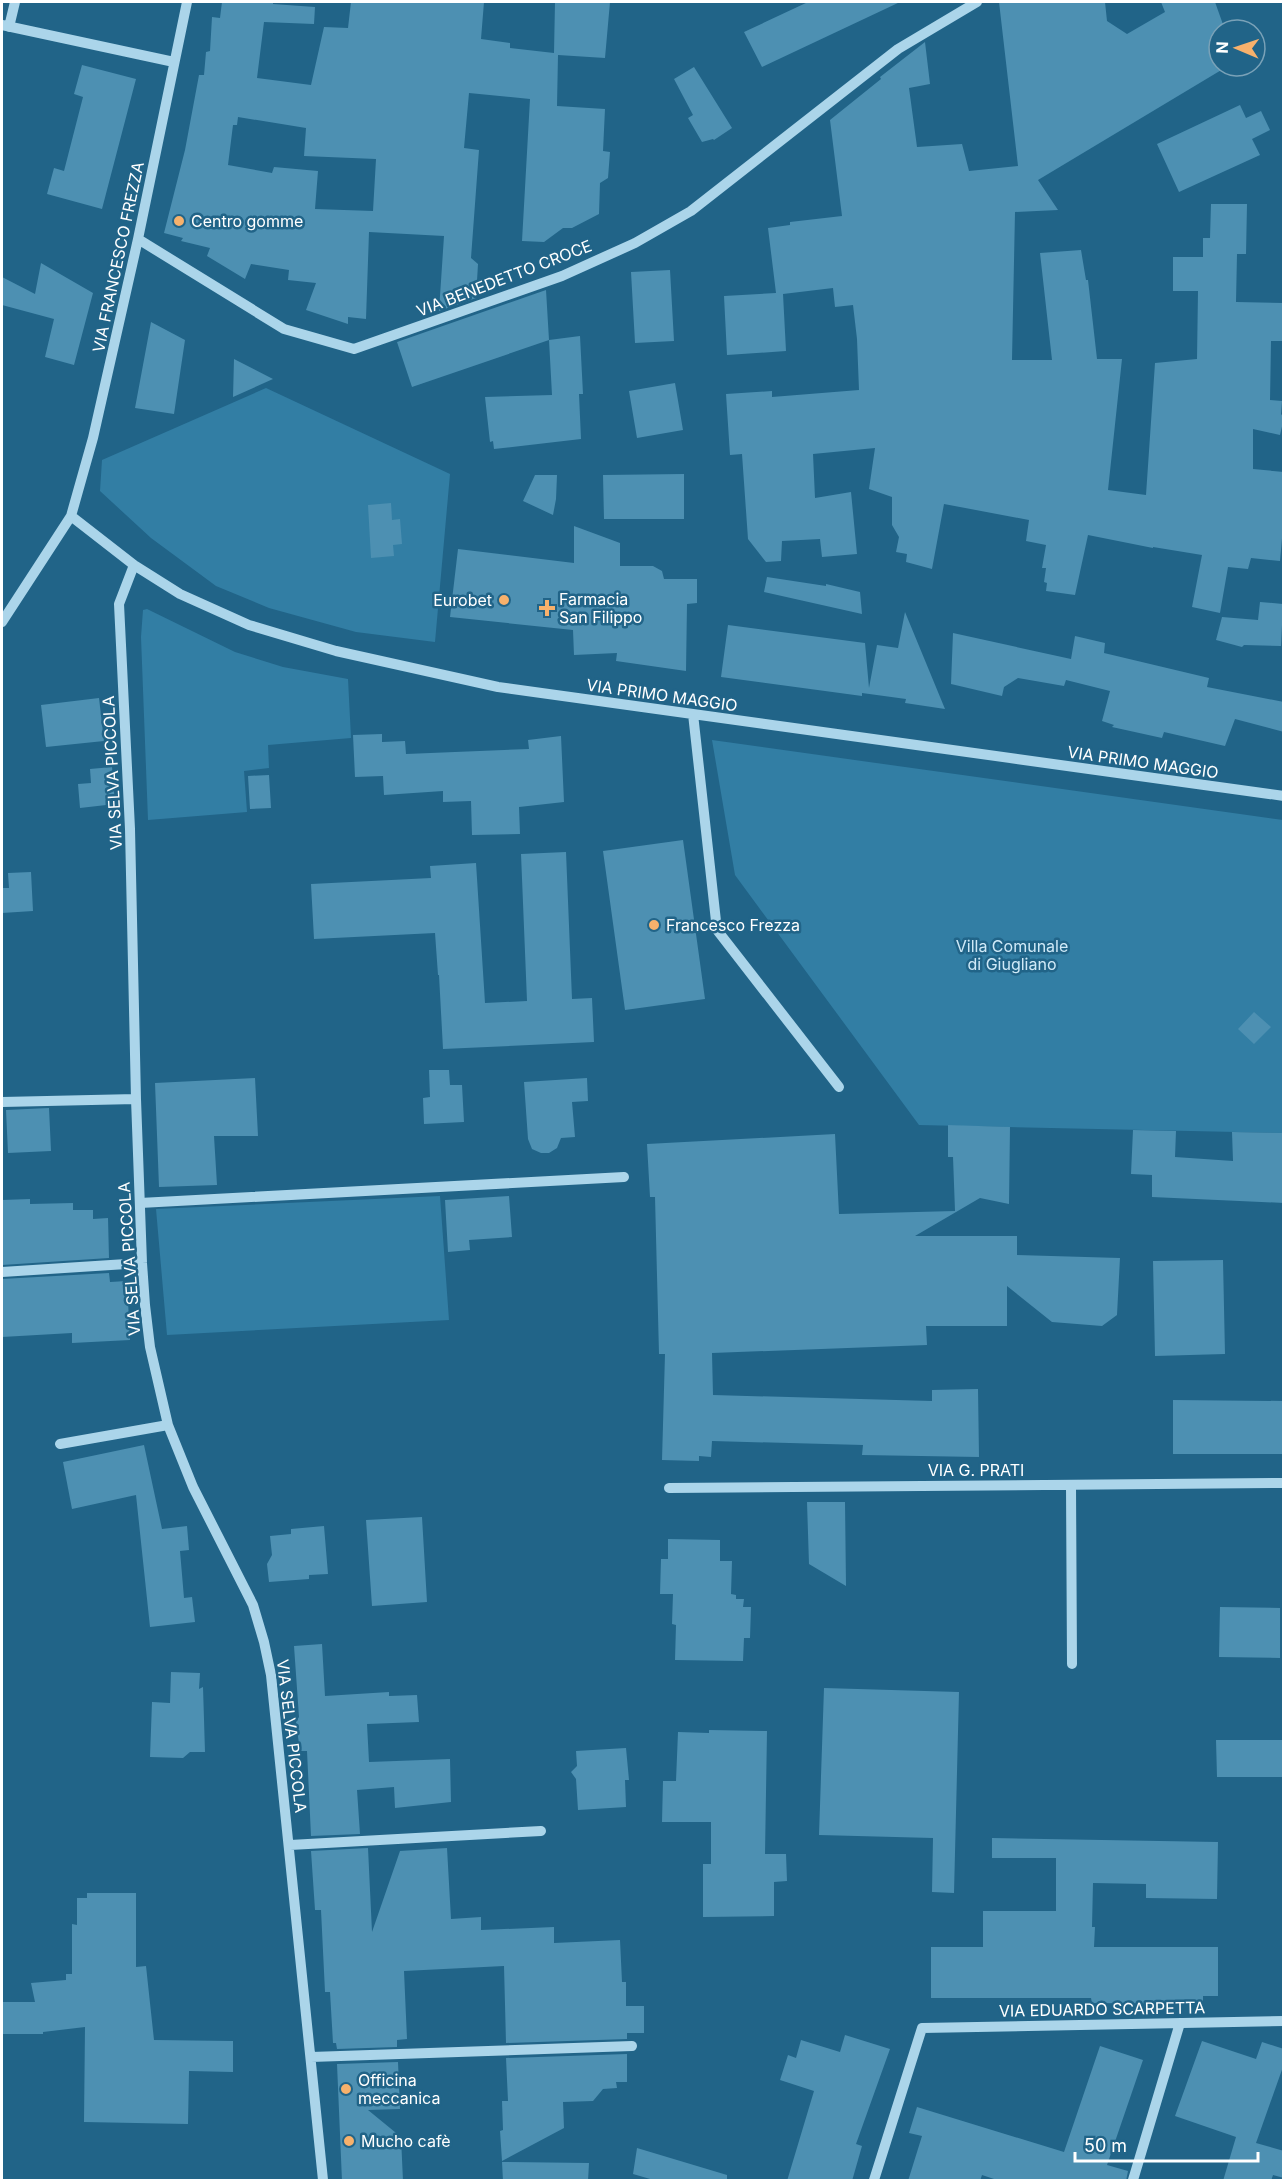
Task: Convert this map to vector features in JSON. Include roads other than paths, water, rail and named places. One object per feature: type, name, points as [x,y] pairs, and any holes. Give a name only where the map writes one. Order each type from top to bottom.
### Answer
[{"type":"street","points":[[15,2],[5,26],[174,62]]},
{"type":"street","name":"VIA FRANCESCO FREZZA","points":[[2,622],[71,516],[93,438],[138,239],[187,2]]},
{"type":"street","name":"VIA BENEDETTO CROCE","points":[[138,239],[284,329],[354,349],[562,276],[635,243],[691,211],[898,49],[977,2]]},
{"type":"street","name":"VIA PRIMO MAGGIO","points":[[71,516],[134,565],[180,594],[249,625],[336,651],[498,687],[1284,796]]},
{"type":"street","name":"VIA SELVA PICCOLA","points":[[134,565],[119,604],[130,829],[142,1263],[150,1347],[168,1425],[193,1487],[248,1594],[264,1642],[276,1707],[323,2181]]},
{"type":"street","points":[[693,714],[717,930],[838,1087]]},
{"type":"street","points":[[2,1102],[136,1099]]},
{"type":"street","points":[[140,1203],[624,1177]]},
{"type":"street","points":[[2,1272],[142,1263]]},
{"type":"street","points":[[60,1444],[168,1425]]},
{"type":"street","name":"VIA G. PRATI","points":[[669,1488],[1284,1483]]},
{"type":"street","points":[[1071,1485],[1072,1664]]},
{"type":"street","points":[[290,1845],[541,1831]]},
{"type":"street","name":"VIA EDUARDO SCARPETTA","points":[[874,2181],[922,2028],[1284,2021]]},
{"type":"street","points":[[1133,2181],[1180,2023]]},
{"type":"street","points":[[311,2057],[632,2046]]},
{"type":"place","name":"Centro gomme","points":[[179,221]]},
{"type":"place","name":"Eurobet","points":[[504,600]]},
{"type":"place","name":"Farmacia San Filippo","points":[[547,608]]},
{"type":"place","name":"Francesco Frezza","points":[[654,925]]},
{"type":"place","name":"Officina meccanica","points":[[346,2089]]},
{"type":"place","name":"Mucho cafè","points":[[349,2141]]},
{"type":"park label","name":"Villa Comunale di Giugliano","points":[[1012,955]]}]
